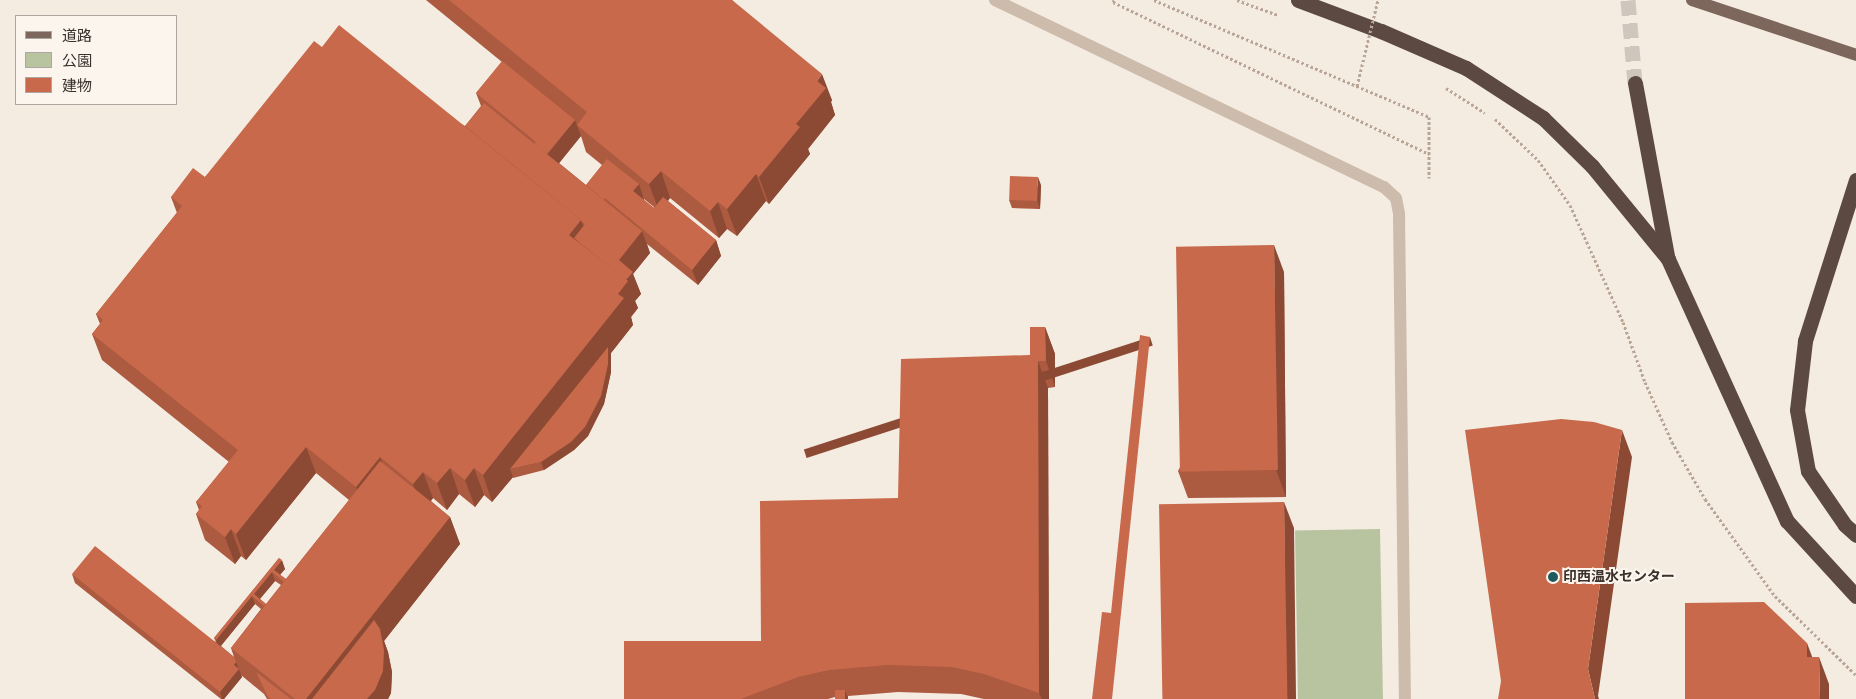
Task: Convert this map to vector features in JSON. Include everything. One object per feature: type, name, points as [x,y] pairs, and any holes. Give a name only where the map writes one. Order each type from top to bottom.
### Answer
[{"type":"highway","points":[[1298,0],[1381,31],[1466,68],[1542,118],[1592,166],[1668,259]]},
{"type":"highway","points":[[1635,82],[1668,259],[1787,521],[1856,596]]},
{"type":"highway","points":[[1856,180],[1805,341],[1797,410],[1808,471],[1844,525],[1856,535]]},
{"type":"main road","points":[[1692,0],[1856,55]]},
{"type":"street","points":[[995,0],[1384,186],[1396,198],[1399,214],[1405,699]]},
{"type":"path","points":[[1154,0],[1429,117],[1429,178]]},
{"type":"path","points":[[1237,0],[1282,16]]},
{"type":"path","points":[[1357,86],[1378,0]]},
{"type":"path","points":[[1112,1],[1429,154]]},
{"type":"path","points":[[1363,46],[1372,50]]},
{"type":"path","points":[[1443,87],[1496,120],[1538,160],[1570,205],[1623,322],[1645,382],[1672,442],[1705,499],[1775,596],[1856,675]]},
{"type":"green space","points":[[1380,529],[1383,699],[1298,699],[1295,530]]},
{"type":"building","points":[[449,0],[732,0],[822,74],[817,81],[826,88],[796,124],[800,127],[759,177],[756,174],[727,209],[718,202],[710,211],[661,171],[649,184],[577,125],[587,112]]},
{"type":"building","points":[[339,25],[581,220],[569,235],[628,281],[618,294],[624,298],[483,475],[474,468],[465,480],[450,468],[437,483],[423,472],[413,484],[380,457],[356,487],[306,447],[236,534],[231,529],[225,537],[196,514],[202,506],[196,502],[238,450],[92,334],[103,320],[96,314],[182,206],[171,197],[193,168],[205,177],[314,41],[322,47]]},
{"type":"building","points":[[502,61],[575,120],[547,154],[534,144],[536,142],[476,93]]},
{"type":"building","points":[[484,103],[642,231],[619,260],[633,272],[626,280],[574,238],[585,224],[581,220],[465,126]]},
{"type":"building","points":[[607,159],[639,184],[633,191],[654,208],[663,197],[716,240],[692,270],[605,198],[604,200],[586,185]]},
{"type":"building","points":[[1010,176],[1038,177],[1037,201],[1009,200]]},
{"type":"building","points":[[1274,245],[1278,470],[1180,472],[1176,247]]},
{"type":"building","points":[[1030,327],[1045,327],[1046,361],[1038,361],[1039,693],[984,674],[952,667],[888,665],[829,670],[798,677],[741,699],[624,699],[624,641],[761,641],[760,501],[898,498],[901,359],[1030,355]]},
{"type":"building","points":[[1140,335],[1150,337],[1112,699],[1092,699],[1102,612],[1111,613]]},
{"type":"building","points":[[608,347],[608,364],[601,396],[585,427],[571,442],[541,462],[510,469]]},
{"type":"building","name":"印西温水センター","points":[[1561,419],[1594,422],[1622,430],[1588,669],[1595,699],[1498,699],[1501,681],[1465,430]]},
{"type":"building","points":[[380,461],[450,517],[306,699],[295,699],[231,648]]},
{"type":"building","points":[[1284,502],[1287,699],[1162,699],[1159,504]]},
{"type":"building","points":[[95,546],[234,657],[236,662],[234,665],[239,669],[220,692],[72,574]]},
{"type":"building","points":[[279,558],[282,560],[274,570],[286,579],[284,582],[272,572],[254,594],[266,604],[264,606],[252,596],[216,640],[214,638]]},
{"type":"building","points":[[1764,602],[1807,643],[1807,657],[1819,657],[1820,699],[1685,699],[1685,603]]},
{"type":"building","points":[[374,620],[380,629],[384,650],[383,671],[375,690],[367,699],[312,699]]},
{"type":"building","points":[[256,672],[291,699],[271,699],[268,697]]},
{"type":"building","points":[[835,690],[845,690],[845,699],[835,699]]},
{"type":"tunnel","points":[[1628,0],[1635,83]]},
{"type":"place","name":"印西温水センター","points":[[1553,577]]}]
